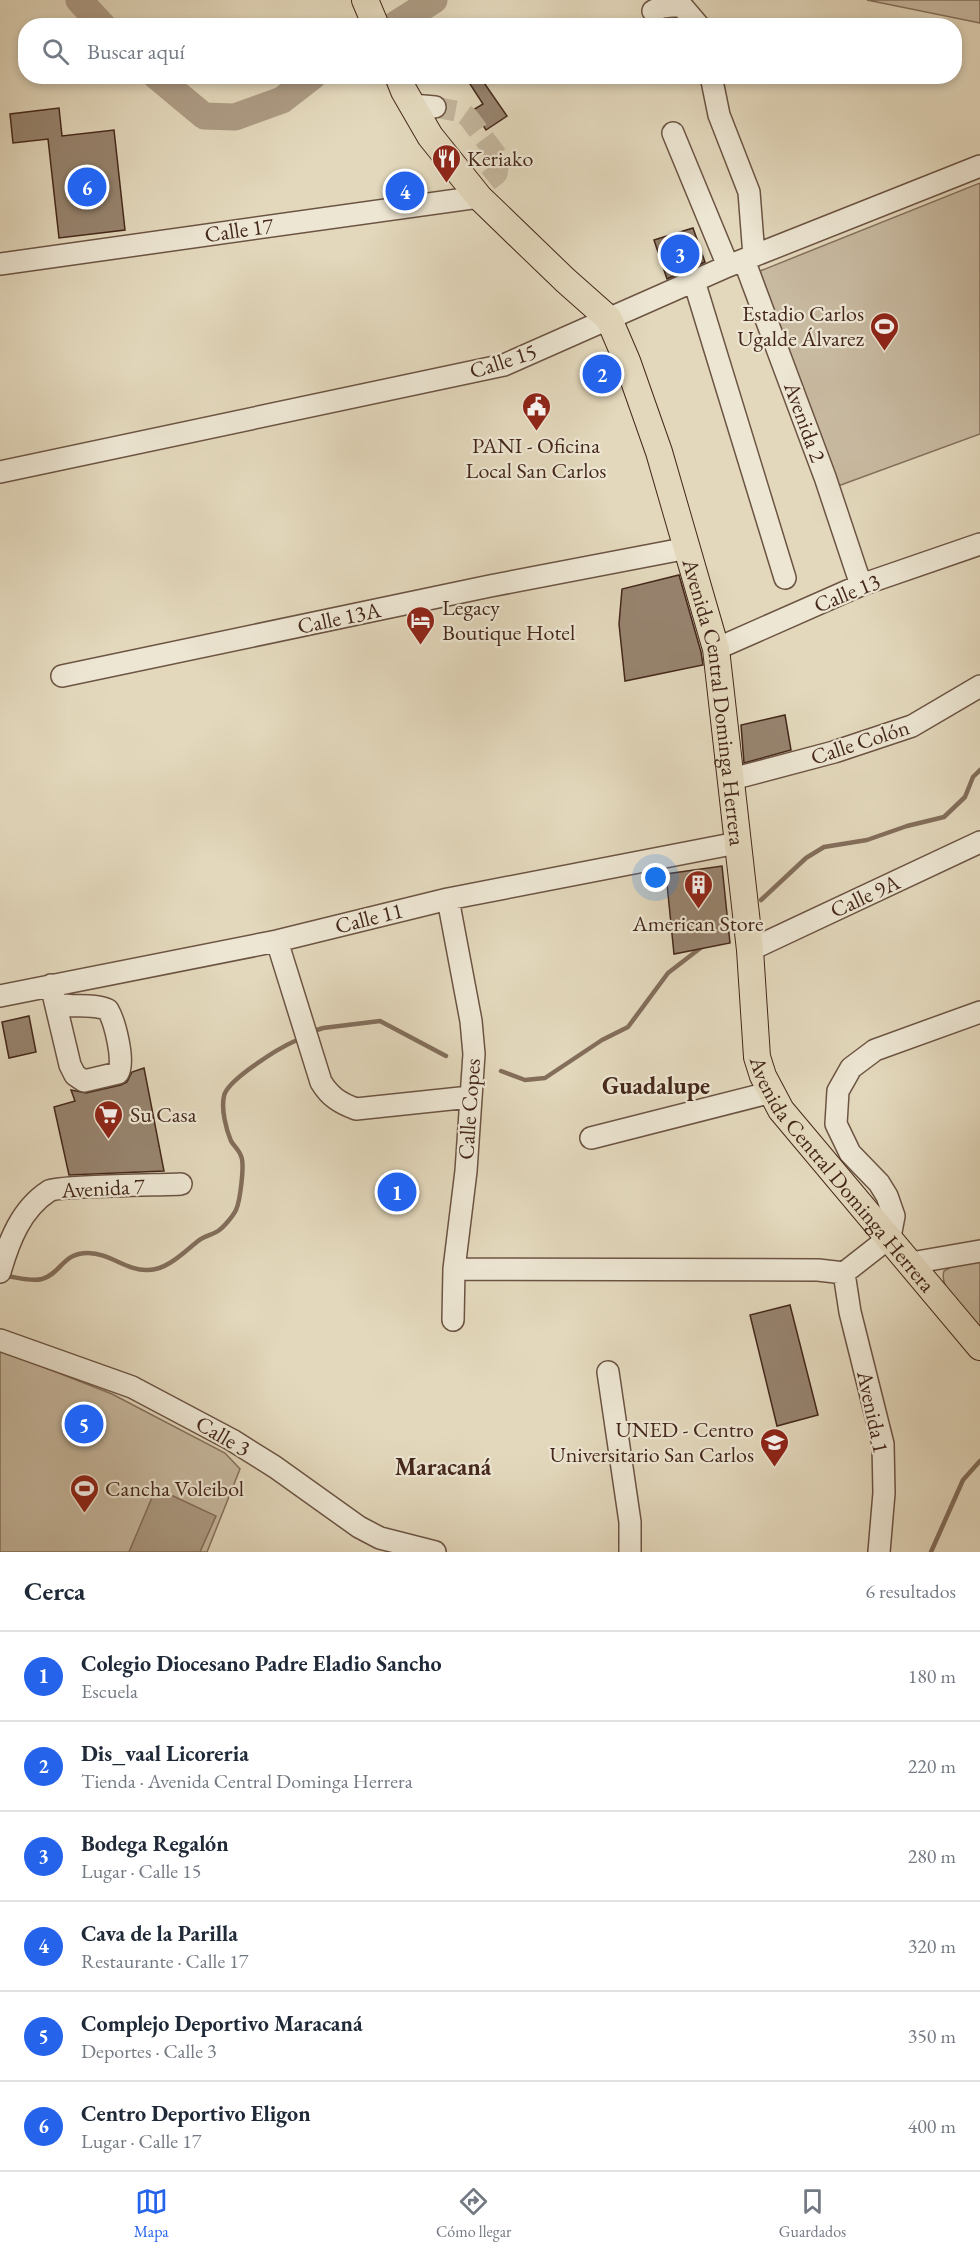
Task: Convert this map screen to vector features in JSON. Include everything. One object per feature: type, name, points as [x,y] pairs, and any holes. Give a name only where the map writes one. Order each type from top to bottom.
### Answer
[{"type":"main road","name":"Avenida Central Dominga Herrera","points":[[405,84],[424,106],[430,136],[479,191],[565,280],[609,319],[627,361],[688,548],[716,649],[750,950],[757,1057],[763,1076],[781,1110],[890,1237],[980,1347]]},
{"type":"street","points":[[653,11],[662,7],[681,5],[692,18]]},
{"type":"street","points":[[713,84],[719,115],[749,192],[742,261]]},
{"type":"street","points":[[673,133],[742,261]]},
{"type":"street","name":"Calle 15","points":[[0,472],[504,365],[694,281],[980,166]]},
{"type":"street","name":"Calle 17","points":[[0,264],[479,191]]},
{"type":"street","name":"Avenida 2","points":[[742,261],[825,477],[861,585]]},
{"type":"street","points":[[694,281],[785,578]]},
{"type":"street","name":"Calle 13","points":[[716,649],[861,585],[980,544]]},
{"type":"street","name":"Calle 13A","points":[[62,676],[490,586],[688,548]]},
{"type":"street","name":"Calle Colón","points":[[732,779],[834,752],[903,729],[980,687]]},
{"type":"street","name":"Calle 9A","points":[[750,950],[980,842]]},
{"type":"street","name":"Calle 11","points":[[0,996],[54,994],[448,899],[737,843]]},
{"type":"street","name":"Calle Copes","points":[[448,899],[471,1021],[474,1054],[466,1171],[454,1269],[453,1320]]},
{"type":"street","points":[[276,941],[321,1082],[328,1094],[341,1104],[356,1109],[470,1097]]},
{"type":"street","points":[[454,1269],[818,1270],[844,1273],[890,1237],[894,1216],[887,1196],[850,1153],[836,1124],[838,1091],[851,1068],[875,1050],[980,1012]]},
{"type":"street","points":[[591,1138],[772,1092]]},
{"type":"street","name":"Avenida 7","points":[[1,1269],[17,1226],[30,1206],[51,1190],[181,1184]]},
{"type":"street","points":[[911,1263],[980,1251]]},
{"type":"street","name":"Avenida 1","points":[[844,1273],[850,1312],[883,1444],[884,1493],[879,1552]]},
{"type":"street","name":"Calle 3","points":[[0,1340],[132,1387],[232,1440],[285,1474],[359,1527],[380,1538],[435,1552]]},
{"type":"street","points":[[608,1372],[630,1522],[630,1552]]},
{"type":"shaded area","points":[[867,0],[980,0],[980,23]]},
{"type":"shaded area","name":"Estadio Carlos Ugalde Álvarez","points":[[980,183],[980,434],[838,486],[760,271]]},
{"type":"shaded area","points":[[980,1262],[980,1328],[955,1301],[945,1286],[943,1278],[944,1271],[953,1266]]},
{"type":"shaded area","points":[[0,1350],[112,1394],[225,1453],[240,1469],[207,1552],[0,1552]]},
{"type":"shaded area","points":[[156,1488],[216,1516],[200,1552],[129,1552]]},
{"type":"building","points":[[470,84],[485,84],[507,116],[486,130],[473,110],[483,104]]},
{"type":"building","points":[[59,108],[62,136],[114,130],[125,230],[59,238],[48,139],[13,143],[10,114]]},
{"type":"building","points":[[693,228],[705,262],[667,279],[654,240]]},
{"type":"building","points":[[679,575],[703,665],[625,681],[619,624],[622,589]]},
{"type":"building","points":[[785,715],[791,750],[744,763],[741,725]]},
{"type":"building","name":"American Store","points":[[722,866],[730,943],[674,954],[666,874]]},
{"type":"building","points":[[29,1016],[36,1052],[9,1058],[2,1022]]},
{"type":"building","name":"Su Casa","points":[[144,1068],[164,1171],[69,1175],[54,1107],[75,1101],[71,1090],[86,1093],[121,1085],[127,1082],[132,1072]]},
{"type":"building","points":[[790,1305],[818,1415],[777,1426],[750,1315]]},
{"type":"waterway","points":[[79,0],[96,18]]},
{"type":"waterway","points":[[406,18],[434,0]]},
{"type":"waterway","points":[[166,84],[204,116],[235,117],[282,100],[303,84]]},
{"type":"waterway","points":[[761,900],[806,858],[824,847],[867,840],[907,826],[944,817],[965,797],[973,777],[980,770]]},
{"type":"waterway","points":[[723,929],[738,918]]},
{"type":"waterway","points":[[501,1071],[525,1080],[545,1078],[602,1040],[628,1027],[668,973],[703,946]]},
{"type":"waterway","points":[[317,1030],[380,1021],[446,1056]]},
{"type":"waterway","points":[[6,1276],[28,1280],[42,1279],[73,1256],[88,1253],[104,1256],[140,1270],[155,1269],[168,1264],[200,1239],[220,1229],[238,1205],[242,1167],[241,1156],[231,1141],[226,1125],[224,1096],[227,1089],[244,1073],[266,1057],[295,1041]]},
{"type":"waterway","points":[[931,1552],[963,1480],[980,1461]]},
{"type":"tunnel","points":[[435,107],[461,112],[468,117],[499,158],[497,174],[483,185]]},
{"type":"place","name":"Keriako","points":[[446,184]]},
{"type":"place","name":"Centro Deportivo Eligon","points":[[87,187]]},
{"type":"place","name":"Cava de la Parilla","points":[[405,191]]},
{"type":"place","name":"Bodega Regalón","points":[[680,254]]},
{"type":"place","name":"Estadio Carlos Ugalde Álvarez","points":[[885,352]]},
{"type":"place","name":"Dis_vaal Licoreria","points":[[602,374]]},
{"type":"place","name":"PANI - Oficina Local San Carlos","points":[[536,432]]},
{"type":"place","name":"Legacy Boutique Hotel","points":[[421,646]]},
{"type":"place","name":"American Store","points":[[698,910]]},
{"type":"place","name":"Su Casa","points":[[109,1140]]},
{"type":"place","name":"Colegio Diocesano Padre Eladio Sancho","points":[[397,1192]]},
{"type":"place","name":"Complejo Deportivo Maracaná","points":[[84,1424]]},
{"type":"place","name":"UNED - Centro Universitario San Carlos","points":[[775,1468]]},
{"type":"place","name":"Cancha Voleibol","points":[[84,1514]]},
{"type":"district","name":"Guadalupe","points":[[656,1085]]},
{"type":"district","name":"Maracaná","points":[[443,1466]]}]
